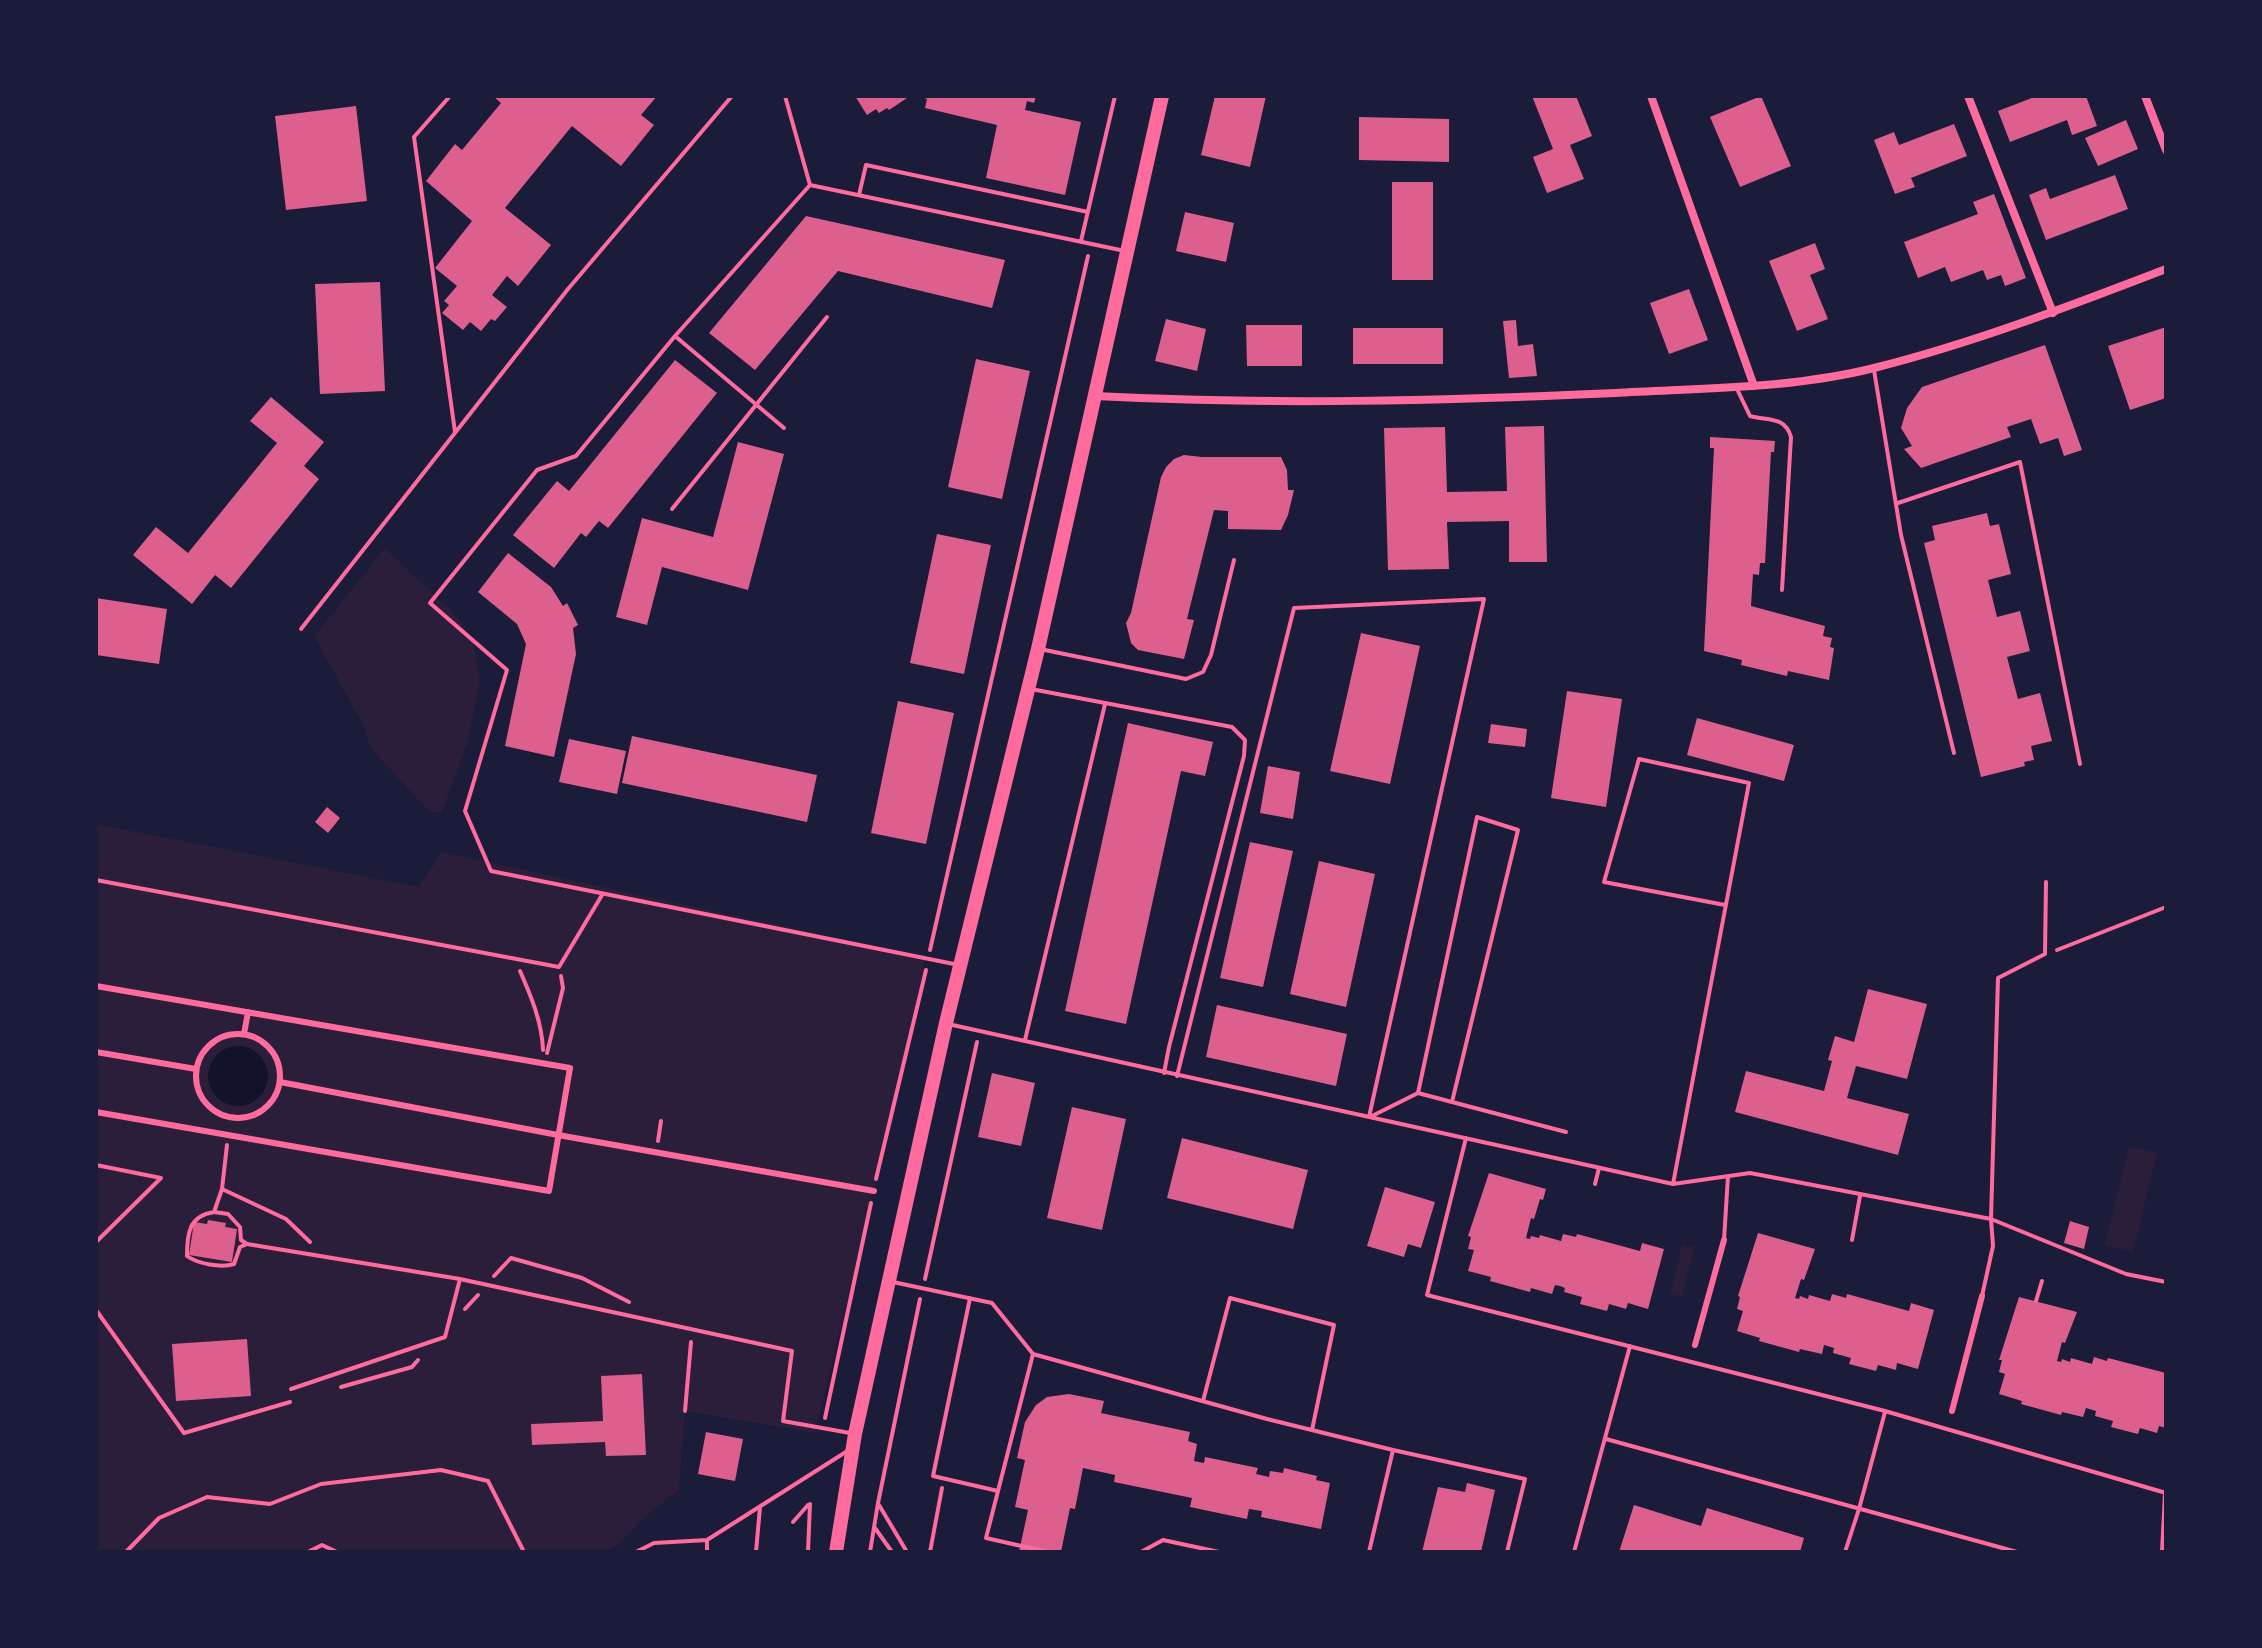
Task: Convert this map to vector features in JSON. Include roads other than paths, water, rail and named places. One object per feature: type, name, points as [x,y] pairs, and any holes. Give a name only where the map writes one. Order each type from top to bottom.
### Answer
[{"type":"main road","points":[[836,1552],[854,1441],[946,1023],[1038,649],[1162,96]]},
{"type":"street","points":[[1651,96],[1754,386]]},
{"type":"street","points":[[1968,96],[2053,313]]},
{"type":"street","points":[[2145,96],[2166,150]]},
{"type":"street","points":[[1095,396],[1449,401],[1754,386],[1874,368],[2053,313],[2166,269]]},
{"type":"street","points":[[96,986],[570,1068],[549,1191],[96,1112]]},
{"type":"street","points":[[244,1034],[248,1012]]},
{"type":"street","points":[[244,1034],[260,1040],[272,1051],[279,1066],[280,1082],[274,1098],[263,1110],[248,1117],[231,1118],[216,1112],[204,1101],[197,1086],[196,1069],[202,1054],[213,1042],[228,1035],[244,1034]]},
{"type":"street","points":[[96,1052],[196,1069]]},
{"type":"street","points":[[280,1082],[874,1191]]},
{"type":"street","points":[[228,1135],[231,1118]]},
{"type":"street","points":[[1695,1345],[1724,1240]]},
{"type":"street","points":[[1952,1411],[1982,1296]]},
{"type":"lane","points":[[450,96],[414,137],[455,432]]},
{"type":"lane","points":[[301,629],[568,289],[732,96]]},
{"type":"lane","points":[[785,96],[810,185]]},
{"type":"lane","points":[[1081,241],[1115,96]]},
{"type":"lane","points":[[859,195],[866,165],[1088,212]]},
{"type":"lane","points":[[810,185],[1127,252]]},
{"type":"lane","points":[[810,185],[675,336],[576,456],[537,470],[430,603],[507,670],[465,811],[491,871],[960,966]]},
{"type":"lane","points":[[672,509],[827,317]]},
{"type":"lane","points":[[675,336],[784,428]]},
{"type":"lane","points":[[1874,368],[1901,535],[1954,753]]},
{"type":"lane","points":[[1736,387],[1750,416],[1782,421],[1791,437],[1782,590]]},
{"type":"lane","points":[[1898,503],[2020,462],[2080,764]]},
{"type":"lane","points":[[1038,649],[1186,679],[1203,672],[1211,655],[1234,560]]},
{"type":"lane","points":[[1177,1076],[1294,608],[1484,599],[1369,1117]]},
{"type":"lane","points":[[1028,688],[1232,727],[1245,740],[1244,756],[1164,1073]]},
{"type":"lane","points":[[1024,1041],[1105,704]]},
{"type":"lane","points":[[1673,1184],[1749,783],[1639,759],[1604,882],[1725,905]]},
{"type":"lane","points":[[1418,1093],[1477,817],[1518,830],[1452,1102]]},
{"type":"lane","points":[[96,880],[559,967],[602,895]]},
{"type":"lane","points":[[1982,1296],[1993,1246],[1991,1219],[1998,978],[2045,954],[2046,882]]},
{"type":"lane","points":[[946,1023],[1673,1184],[1750,1173],[1991,1219],[2126,1274],[2166,1282]]},
{"type":"lane","points":[[1369,1117],[1418,1093],[1566,1132]]},
{"type":"lane","points":[[1466,1138],[1427,1295],[1885,1411],[2166,1493],[2162,1552]]},
{"type":"lane","points":[[1595,1184],[1599,1168]]},
{"type":"lane","points":[[1724,1240],[1728,1176]]},
{"type":"lane","points":[[1852,1240],[1860,1196]]},
{"type":"lane","points":[[247,1244],[460,1279],[792,1351],[783,1421],[822,1428],[854,1441]]},
{"type":"lane","points":[[291,1389],[445,1337],[460,1279]]},
{"type":"lane","points":[[890,1281],[992,1303],[1033,1354],[1312,1430],[1525,1479],[1507,1552]]},
{"type":"lane","points":[[970,1298],[933,1476],[998,1491]]},
{"type":"lane","points":[[1203,1401],[1230,1298],[1334,1325],[1312,1430]]},
{"type":"lane","points":[[1574,1552],[1630,1346]]},
{"type":"lane","points":[[1033,1354],[986,1538],[1048,1552]]},
{"type":"lane","points":[[1845,1552],[1885,1411]]},
{"type":"lane","points":[[1606,1439],[2017,1552]]},
{"type":"lane","points":[[636,1552],[654,1543],[707,1540],[854,1441]]},
{"type":"lane","points":[[1369,1552],[1393,1450]]},
{"type":"lane","points":[[756,1552],[760,1507]]},
{"type":"lane","points":[[707,1540],[707,1552]]},
{"type":"lane","points":[[1141,1552],[1163,1540],[1219,1552]]}]
